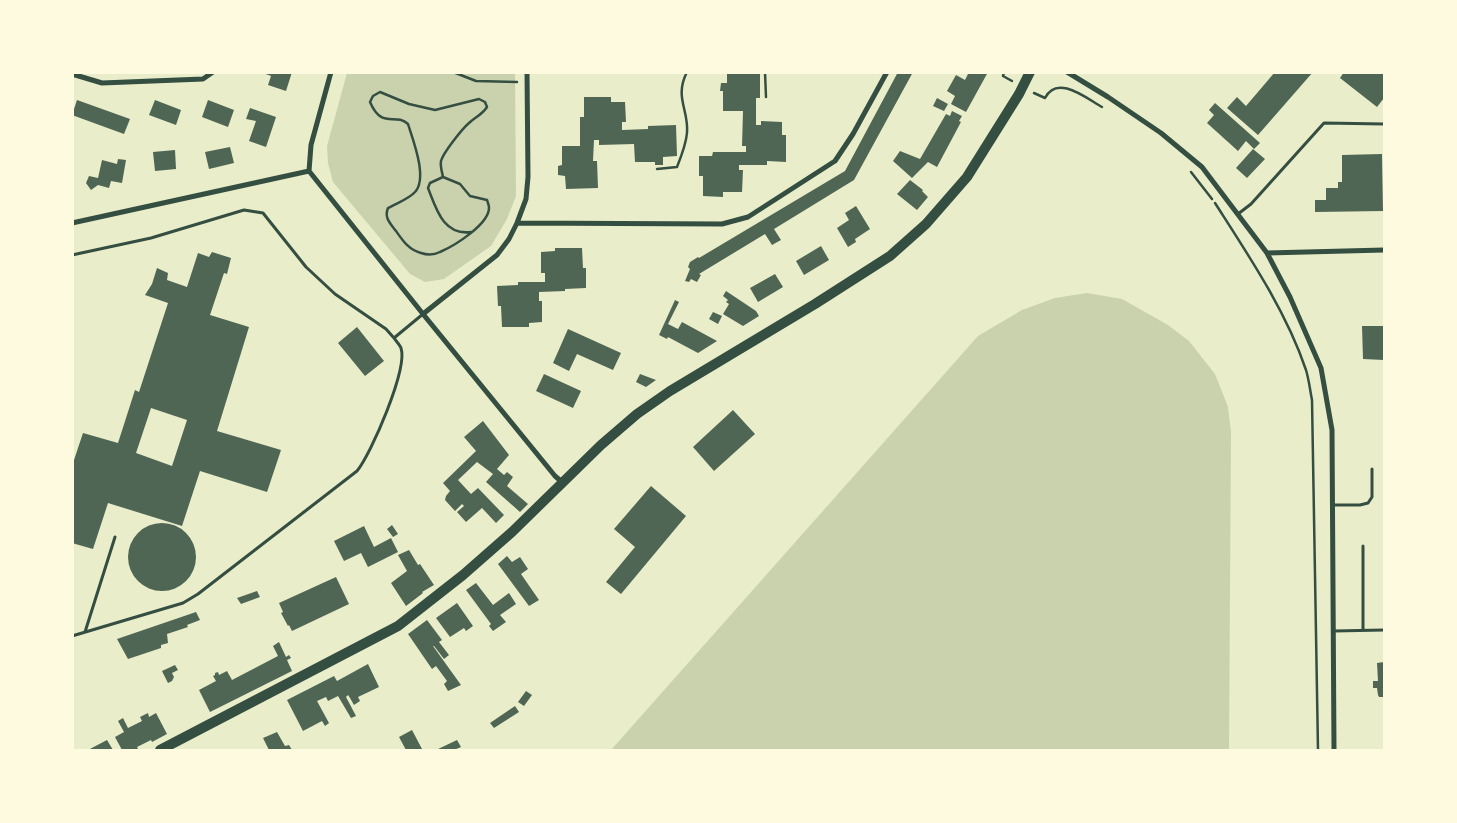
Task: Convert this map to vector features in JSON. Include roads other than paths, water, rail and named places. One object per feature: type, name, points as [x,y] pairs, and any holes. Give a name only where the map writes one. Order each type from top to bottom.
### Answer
[{"type":"main road","points":[[160,750],[398,626],[477,563],[512,532],[562,482],[637,414],[670,391],[815,304],[890,256],[926,224],[967,177],[1023,87],[1030,72]]},
{"type":"street","points":[[72,74],[102,84],[203,78],[213,72]]},
{"type":"street","points":[[331,72],[311,145],[309,170],[423,314],[555,476],[562,482]]},
{"type":"street","points":[[423,314],[497,255],[518,223],[526,199],[528,177],[527,72]]},
{"type":"street","points":[[518,223],[722,224],[748,217],[835,161],[887,72]]},
{"type":"street","points":[[1067,72],[1161,133],[1202,167],[1267,253],[1290,296],[1320,368],[1332,430],[1334,750]]},
{"type":"street","points":[[72,223],[309,170]]},
{"type":"street","points":[[1267,253],[1384,250]]},
{"type":"lane","points":[[1238,214],[1251,204],[1324,124],[1384,124]]},
{"type":"lane","points":[[72,255],[151,238],[244,210],[263,214],[306,267],[335,294],[386,329],[401,348],[401,368],[395,388],[369,454],[357,471],[198,594],[183,603],[72,636]]},
{"type":"lane","points":[[394,338],[423,314]]},
{"type":"lane","points":[[1332,504],[1360,505],[1368,503],[1372,497],[1372,469]]},
{"type":"lane","points":[[85,632],[115,537]]},
{"type":"lane","points":[[1363,546],[1363,630]]},
{"type":"lane","points":[[1333,630],[1384,630]]}]
